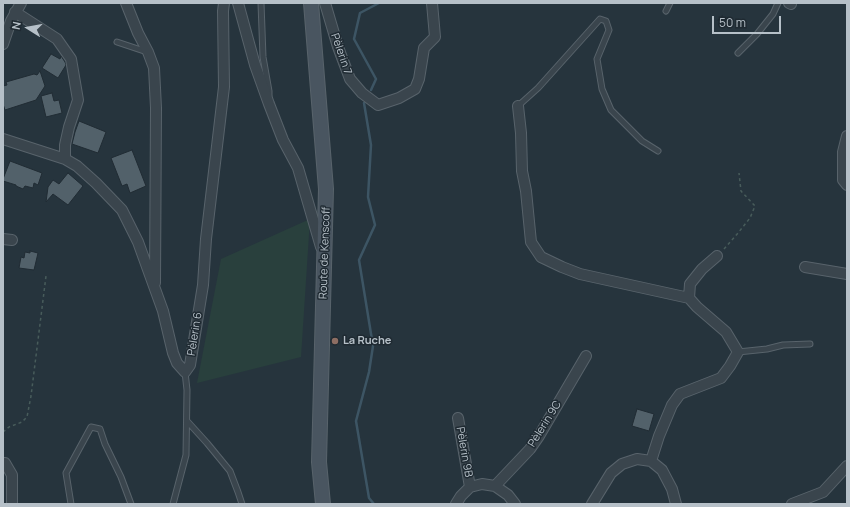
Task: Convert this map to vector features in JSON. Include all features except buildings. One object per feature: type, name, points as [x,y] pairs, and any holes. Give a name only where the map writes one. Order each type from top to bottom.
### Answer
[{"type":"main road","name":"Route de Kenscoff","points":[[311,3],[326,190],[319,462],[323,504]]},
{"type":"street","points":[[3,44],[15,12],[21,3]]},
{"type":"street","points":[[126,3],[154,68],[156,108],[156,291]]},
{"type":"street","name":"Pèlerin 6","points":[[3,139],[65,159],[77,166],[122,210],[138,242],[156,291],[163,311],[173,353],[177,363],[185,372],[190,365],[203,285],[206,239],[224,87],[224,3]]},
{"type":"street","points":[[238,3],[255,64],[269,104],[298,168],[324,259]]},
{"type":"street","name":"Pèlerin 7","points":[[325,3],[338,47],[350,79],[362,93],[378,105],[399,98],[415,89],[419,79],[424,48],[435,37],[432,3]]},
{"type":"street","points":[[15,12],[57,40],[71,60],[78,100],[65,145],[65,159]]},
{"type":"street","points":[[518,106],[521,133],[522,171],[526,191],[531,242],[541,258],[580,274],[689,298],[696,307],[726,332],[738,352],[721,378],[680,394],[672,405],[659,436],[651,461]]},
{"type":"street","points":[[847,136],[843,152],[843,180],[847,185]]},
{"type":"street","points":[[689,298],[690,284],[702,269],[717,256]]},
{"type":"street","points":[[805,267],[847,274]]},
{"type":"street","name":"Pèlerin 9C","points":[[495,486],[530,449],[586,356]]},
{"type":"street","name":"Pèlerin 9B","points":[[458,418],[470,487]]},
{"type":"street","points":[[592,504],[611,473],[622,464],[637,459],[651,461],[662,470],[672,489],[676,504]]},
{"type":"street","points":[[3,463],[5,463],[12,475],[12,504]]},
{"type":"street","points":[[792,504],[823,492],[847,466]]},
{"type":"street","points":[[456,504],[461,496],[470,487],[482,484],[495,486],[508,495],[515,504]]},
{"type":"lane","points":[[261,3],[263,57],[269,91],[269,104]]},
{"type":"lane","points":[[666,11],[670,3]]},
{"type":"lane","points":[[738,53],[773,14],[778,3]]},
{"type":"lane","points":[[518,106],[538,88],[600,19],[606,21],[608,30],[597,59],[602,90],[611,110],[642,141],[658,151]]},
{"type":"lane","points":[[117,42],[148,52]]},
{"type":"lane","points":[[738,352],[768,349],[783,345],[810,344]]},
{"type":"lane","points":[[174,504],[186,455],[187,390],[185,372]]},
{"type":"lane","points":[[187,421],[230,471],[242,504]]},
{"type":"lane","points":[[71,504],[66,472],[91,427],[100,428],[105,444],[121,477],[131,504]]},
{"type":"path","points":[[717,256],[750,218],[755,206],[741,191],[739,174]]},
{"type":"path","points":[[3,432],[9,427],[22,422],[27,418],[46,276]]},
{"type":"green space","points":[[310,219],[301,357],[197,383],[221,259]]},
{"type":"waterway","points":[[371,90],[376,79],[354,39],[360,13],[379,3]]},
{"type":"waterway","points":[[364,103],[371,145],[368,197],[375,225],[359,260],[373,346],[369,372],[356,421],[369,498],[374,504]]},
{"type":"place","name":"La Ruche","points":[[335,341]]}]
